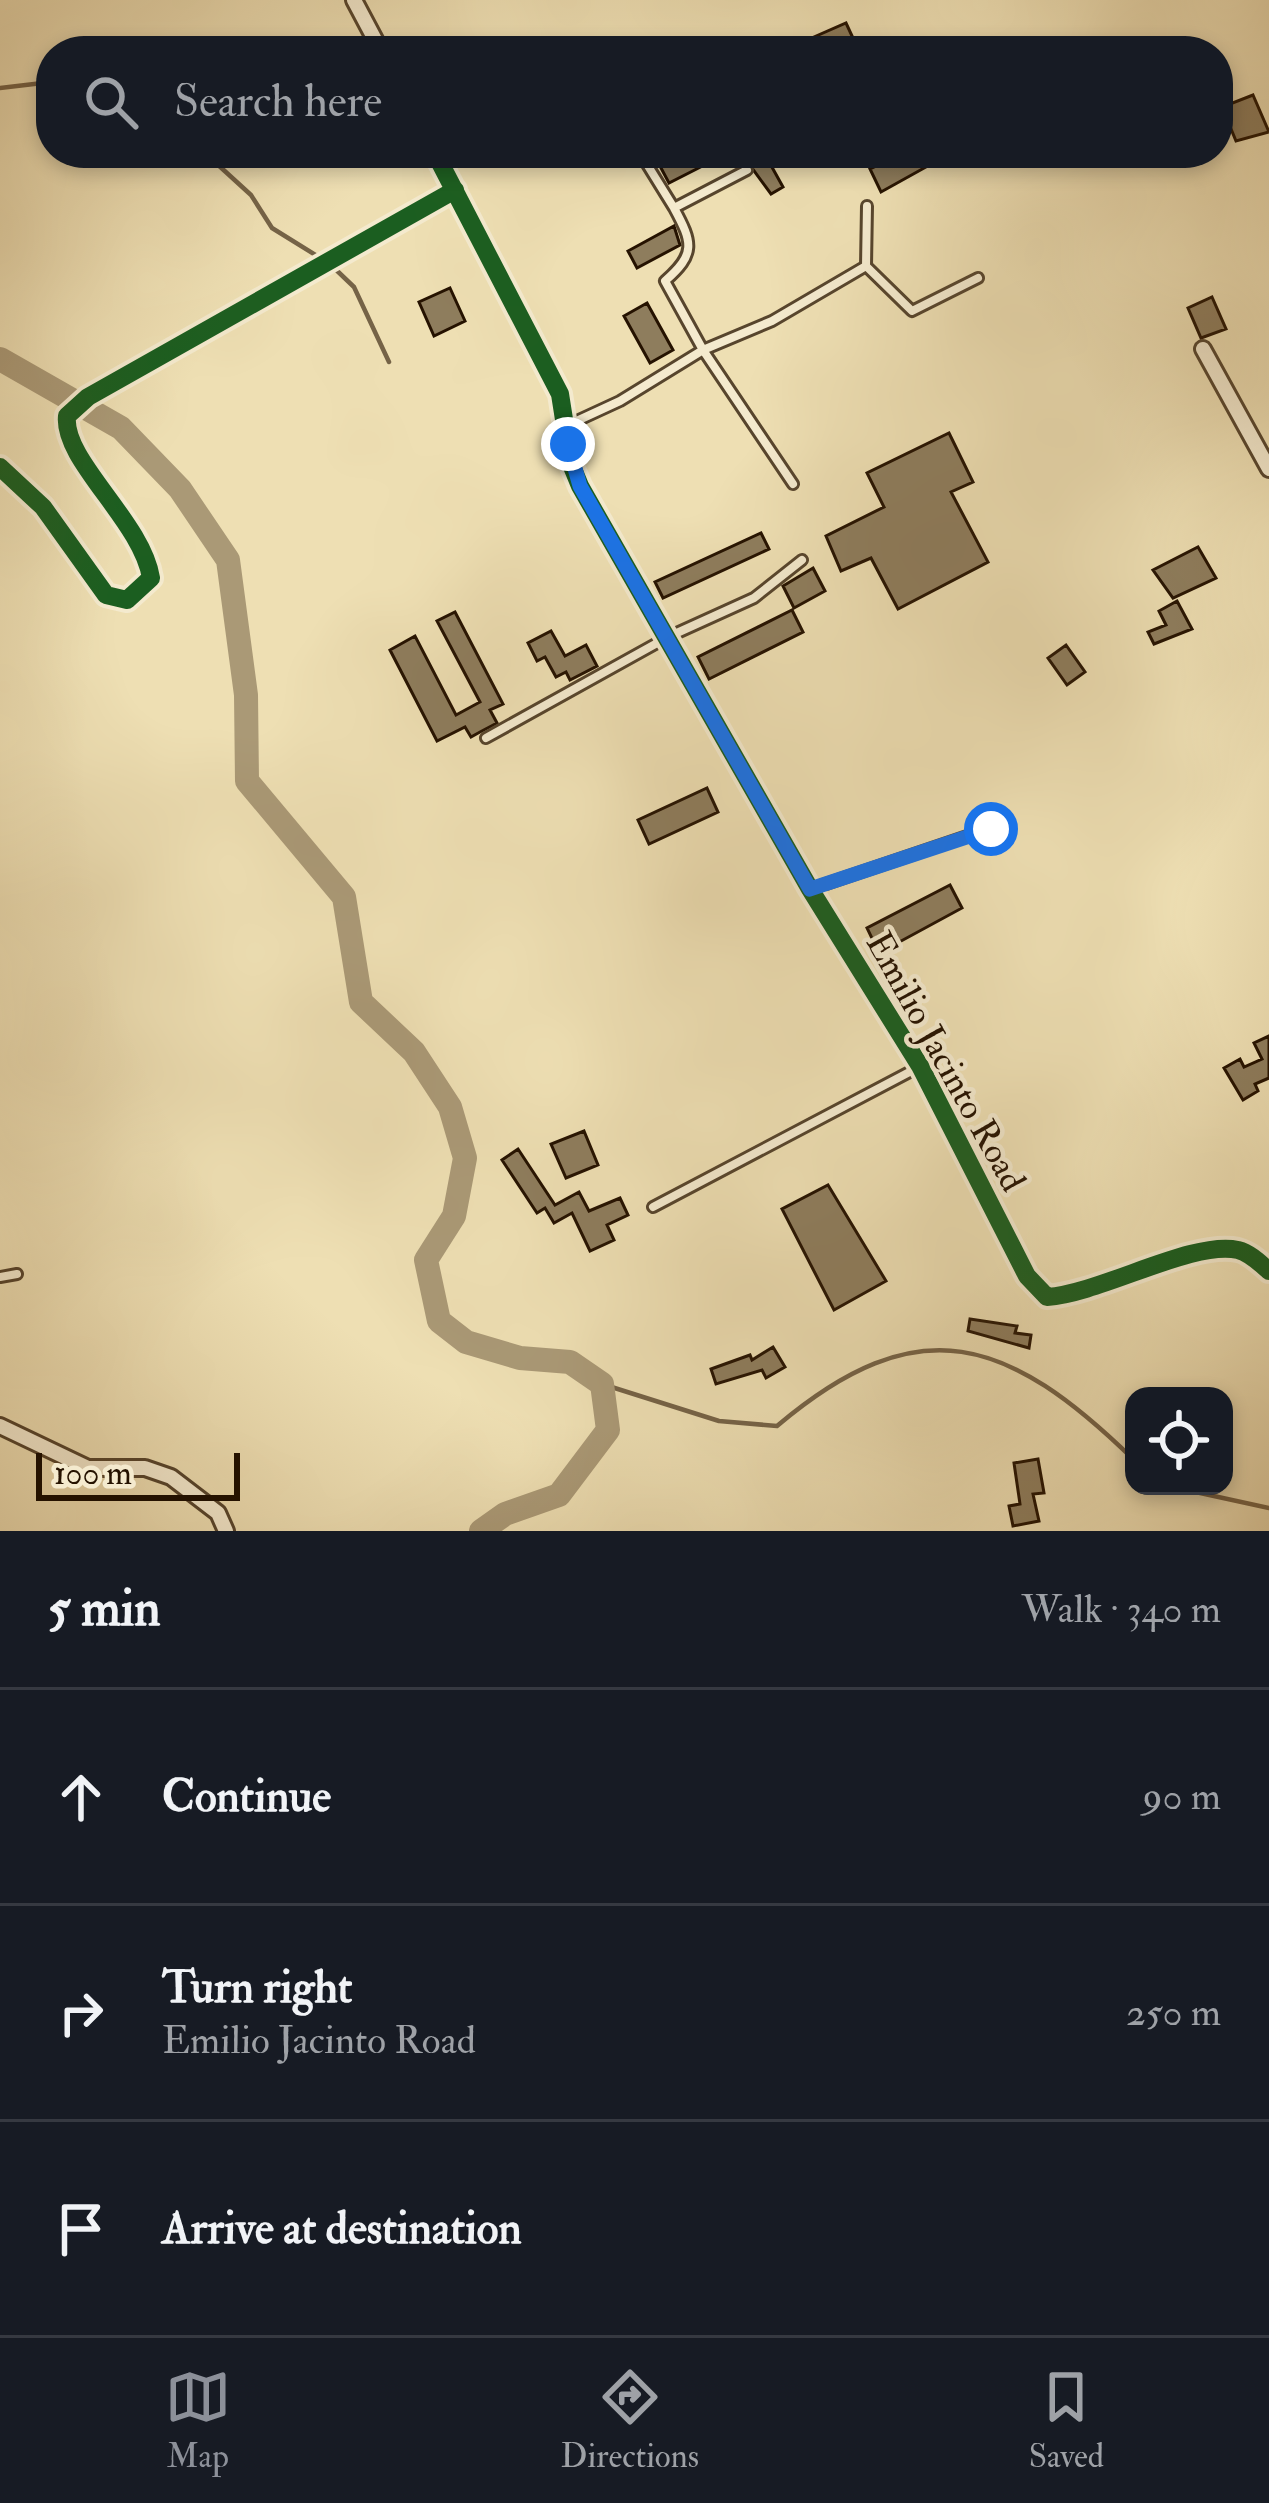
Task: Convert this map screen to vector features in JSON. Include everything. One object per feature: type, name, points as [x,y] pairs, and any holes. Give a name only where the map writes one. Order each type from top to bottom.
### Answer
[{"type":"street","points":[[355,0],[373,36]]},
{"type":"street","name":"Emilio Jacinto Road","points":[[443,168],[560,394],[571,464],[580,486],[810,889],[920,1066],[1027,1276],[1046,1297],[1077,1295],[1203,1252],[1235,1249],[1269,1270]]},
{"type":"street","points":[[0,467],[43,507],[106,595],[127,600],[139,593],[151,578],[147,556],[65,432],[67,416],[88,397],[454,190]]},
{"type":"street","points":[[1203,349],[1269,469]]},
{"type":"street","points":[[0,1426],[88,1468],[145,1468],[171,1477],[218,1513],[226,1531]]},
{"type":"lane","points":[[649,168],[693,242],[686,263],[665,281],[667,292],[793,484]]},
{"type":"lane","points":[[674,208],[747,170]]},
{"type":"lane","points":[[867,206],[866,266],[912,311],[978,278]]},
{"type":"lane","points":[[568,425],[620,401],[703,350],[772,321],[866,266]]},
{"type":"lane","points":[[486,738],[668,638],[754,598],[802,560]]},
{"type":"lane","points":[[810,889],[991,829]]},
{"type":"lane","points":[[653,1207],[920,1066]]},
{"type":"lane","points":[[0,1277],[17,1274]]},
{"type":"building","points":[[846,23],[852,36],[816,36]]},
{"type":"building","points":[[1253,95],[1269,132],[1236,141],[1233,103]]},
{"type":"building","points":[[661,168],[698,168],[669,183]]},
{"type":"building","points":[[752,168],[772,168],[783,187],[771,194]]},
{"type":"building","points":[[872,168],[924,168],[881,192]]},
{"type":"building","points":[[674,226],[680,245],[637,268],[628,251]]},
{"type":"building","points":[[450,288],[465,321],[434,336],[419,302]]},
{"type":"building","points":[[1212,297],[1226,329],[1201,338],[1188,308]]},
{"type":"building","points":[[647,303],[673,350],[650,363],[624,316]]},
{"type":"building","points":[[949,433],[973,482],[951,492],[988,562],[898,609],[871,558],[841,571],[826,536],[884,507],[867,473]]},
{"type":"building","points":[[761,533],[769,549],[663,598],[655,582]]},
{"type":"building","points":[[1198,547],[1216,578],[1173,598],[1153,570]]},
{"type":"building","points":[[813,568],[825,591],[794,608],[783,586]]},
{"type":"building","points":[[1177,601],[1192,629],[1154,644],[1148,632],[1166,625],[1159,611]]},
{"type":"building","points":[[792,610],[803,632],[709,679],[698,657]]},
{"type":"building","points":[[455,612],[503,704],[490,710],[497,723],[471,737],[465,727],[437,741],[390,650],[415,636],[456,715],[480,702],[437,621]]},
{"type":"building","points":[[551,631],[565,656],[586,645],[597,666],[570,680],[566,672],[556,677],[545,657],[537,661],[528,643]]},
{"type":"building","points":[[1066,645],[1085,672],[1067,685],[1048,658]]},
{"type":"building","points":[[707,788],[718,812],[649,844],[638,820]]},
{"type":"building","points":[[950,885],[962,908],[879,953],[867,928]]},
{"type":"building","points":[[1269,1036],[1269,1078],[1255,1084],[1258,1091],[1243,1100],[1224,1068],[1240,1059],[1244,1067],[1262,1059],[1254,1043]]},
{"type":"building","points":[[584,1131],[598,1165],[566,1178],[551,1144]]},
{"type":"building","points":[[518,1149],[555,1205],[579,1192],[589,1211],[620,1198],[628,1215],[607,1225],[614,1240],[590,1251],[572,1213],[554,1223],[545,1208],[537,1213],[502,1160]]},
{"type":"building","points":[[828,1185],[886,1281],[834,1310],[782,1209]]},
{"type":"building","points":[[970,1319],[1017,1326],[1015,1333],[1031,1335],[1029,1348],[968,1331]]},
{"type":"building","points":[[773,1347],[785,1367],[766,1378],[762,1370],[716,1384],[711,1369],[750,1355],[752,1360]]},
{"type":"building","points":[[1038,1459],[1044,1493],[1033,1494],[1039,1521],[1013,1526],[1009,1506],[1020,1504],[1014,1463]]},
{"type":"waterway","points":[[0,88],[36,84]]},
{"type":"waterway","points":[[221,168],[251,195],[272,228],[322,259]]},
{"type":"waterway","points":[[331,265],[354,287],[389,362]]},
{"type":"waterway","points":[[0,359],[121,428],[180,489],[228,560],[246,695],[247,781],[344,897],[361,1002],[414,1052],[450,1107],[465,1158],[454,1216],[426,1260],[439,1321],[466,1342],[520,1358],[570,1362],[602,1384],[608,1430],[559,1495],[505,1514],[481,1531]]},
{"type":"waterway","points":[[602,1384],[719,1421],[777,1426],[828,1388],[875,1363],[919,1352],[962,1352],[1003,1364],[1045,1386],[1125,1452]]},
{"type":"waterway","points":[[1209,1495],[1269,1508]]},
{"type":"cycle path","points":[[443,168],[560,394],[571,464],[580,486],[810,889],[920,1066],[1027,1276],[1047,1297],[1219,1249],[1242,1251],[1269,1271]]},
{"type":"cycle path","points":[[0,467],[43,507],[106,595],[127,600],[151,578],[145,556],[77,452],[67,416],[88,397],[455,190]]},
{"type":"route","points":[[568,444],[580,486],[810,889],[991,829]]}]
